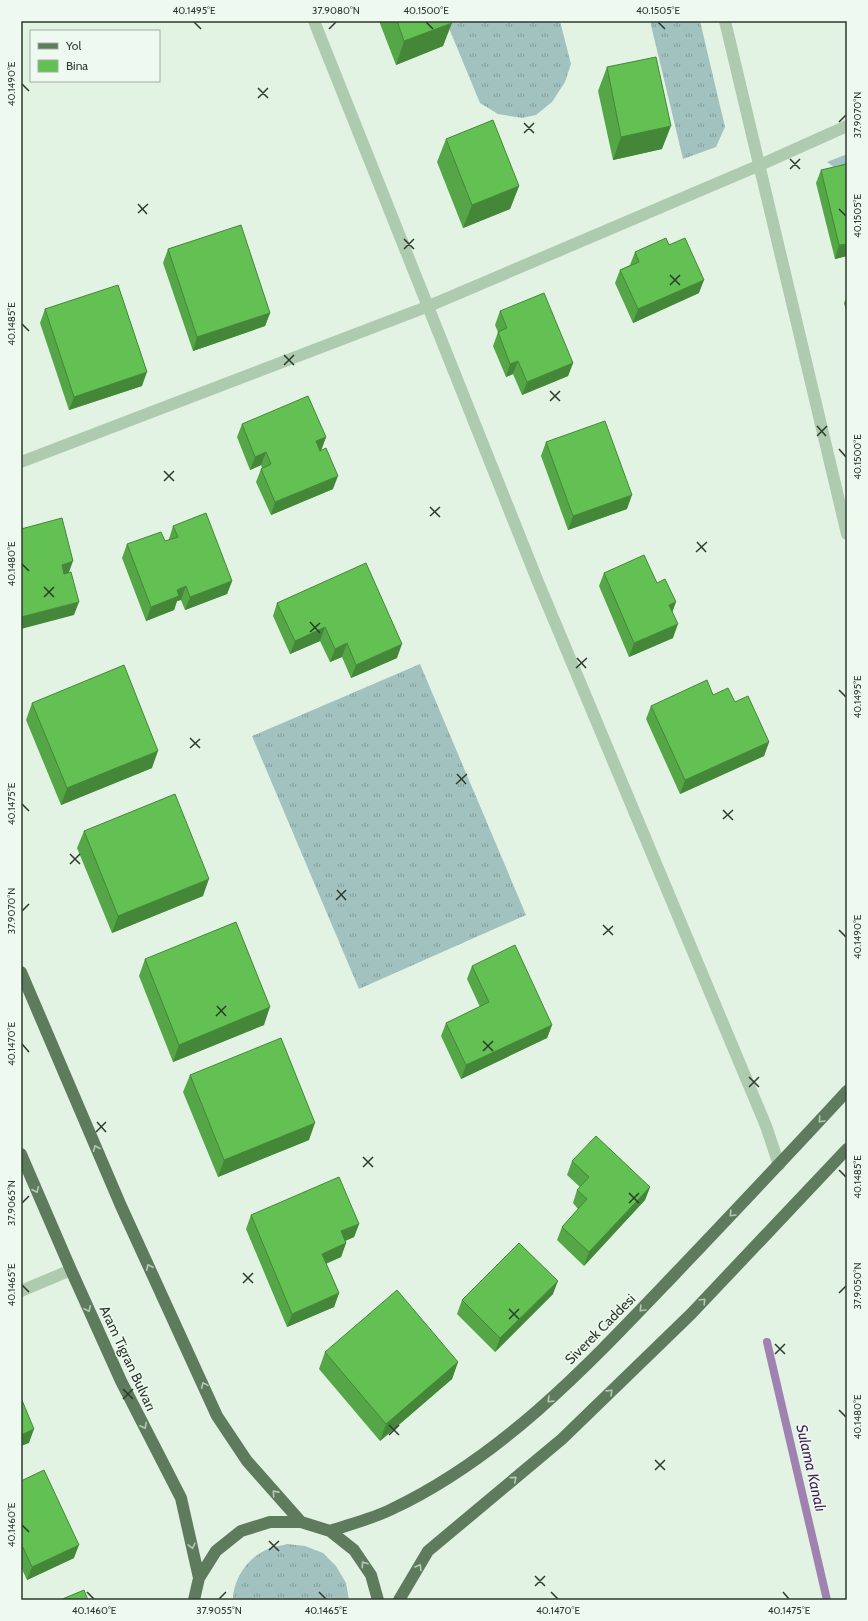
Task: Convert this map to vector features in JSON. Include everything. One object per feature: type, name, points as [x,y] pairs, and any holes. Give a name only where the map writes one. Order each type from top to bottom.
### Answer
[{"type":"main road","points":[[21,972],[121,1206],[217,1416],[247,1461],[301,1522]]},
{"type":"main road","name":"Siverek Caddesi","points":[[330,1531],[390,1510],[419,1496],[484,1455],[542,1408],[615,1336],[779,1165],[847,1091]]},
{"type":"main road","points":[[399,1600],[428,1551],[562,1439],[691,1314],[847,1149]]},
{"type":"main road","name":"Aram Tigran Bulvarı","points":[[21,1154],[70,1270],[121,1381],[181,1498],[199,1578]]},
{"type":"main road","points":[[194,1600],[199,1578],[216,1551],[241,1531],[270,1522],[301,1522],[330,1531],[354,1550],[371,1575],[378,1600]]},
{"type":"street","points":[[314,21],[429,306],[541,590],[766,1126],[779,1165]]},
{"type":"street","points":[[725,21],[847,534]]},
{"type":"street","points":[[21,462],[429,306],[760,165],[847,126]]},
{"type":"street","points":[[21,1291],[70,1270]]},
{"type":"green space","points":[[446,21],[560,21],[571,64],[565,82],[552,102],[536,115],[522,118],[498,114],[480,103]]},
{"type":"green space","points":[[650,21],[700,21],[725,127],[716,147],[683,159]]},
{"type":"green space","points":[[847,154],[847,170],[839,171],[827,162]]},
{"type":"green space","points":[[420,664],[526,915],[359,989],[252,736]]},
{"type":"green space","points":[[287,1544],[305,1546],[323,1553],[336,1566],[346,1583],[349,1600],[233,1600],[236,1584],[248,1563],[254,1557],[268,1549]]},
{"type":"building","points":[[397,21],[451,21],[452,23],[404,41]]},
{"type":"building","points":[[656,57],[671,126],[621,137],[607,67]]},
{"type":"building","points":[[493,120],[519,186],[472,205],[446,139]]},
{"type":"building","points":[[847,164],[847,244],[839,245],[821,170]]},
{"type":"building","points":[[241,225],[270,313],[197,337],[168,249]]},
{"type":"building","points":[[666,238],[669,245],[685,238],[704,280],[638,309],[620,270],[639,262],[635,252]]},
{"type":"building","points":[[118,285],[147,372],[74,397],[45,309]]},
{"type":"building","points":[[544,293],[573,363],[527,382],[518,361],[510,364],[498,332],[507,328],[500,311]]},
{"type":"building","points":[[308,396],[326,437],[316,441],[320,451],[326,448],[338,476],[275,502],[261,469],[271,464],[266,452],[255,457],[242,424]]},
{"type":"building","points":[[605,421],[632,495],[573,516],[546,442]]},
{"type":"building","points":[[206,513],[232,581],[190,597],[186,586],[177,590],[179,596],[151,607],[127,544],[161,532],[165,541],[178,537],[173,526]]},
{"type":"building","points":[[62,518],[73,561],[62,565],[64,574],[71,572],[79,602],[21,617],[21,529]]},
{"type":"building","points":[[644,555],[657,583],[665,579],[676,602],[669,605],[678,624],[634,643],[604,573]]},
{"type":"building","points":[[366,563],[402,644],[356,665],[347,643],[335,649],[325,627],[295,641],[277,603]]},
{"type":"building","points":[[124,665],[158,751],[67,788],[32,703]]},
{"type":"building","points":[[707,680],[713,695],[728,688],[735,702],[748,696],[769,742],[685,780],[651,706]]},
{"type":"building","points":[[175,794],[209,879],[118,916],[84,831]]},
{"type":"building","points":[[236,922],[270,1007],[179,1045],[145,959]]},
{"type":"building","points":[[515,945],[552,1025],[466,1065],[446,1023],[489,1002],[472,966]]},
{"type":"building","points":[[281,1038],[315,1123],[224,1160],[190,1075]]},
{"type":"building","points":[[596,1136],[650,1187],[589,1252],[562,1227],[587,1199],[577,1190],[589,1177],[572,1161]]},
{"type":"building","points":[[339,1177],[359,1224],[341,1231],[346,1243],[322,1254],[339,1293],[292,1314],[251,1215]]},
{"type":"building","points":[[519,1243],[558,1281],[500,1338],[462,1300]]},
{"type":"building","points":[[397,1290],[458,1362],[386,1424],[325,1352]]},
{"type":"building","points":[[21,1398],[34,1429],[21,1435]]},
{"type":"building","points":[[44,1470],[79,1545],[32,1567],[21,1543],[21,1481]]},
{"type":"building","points":[[84,1590],[88,1600],[60,1600]]},
{"type":"waterway","name":"Sulama Kanalı","points":[[767,1342],[827,1600]]}]
